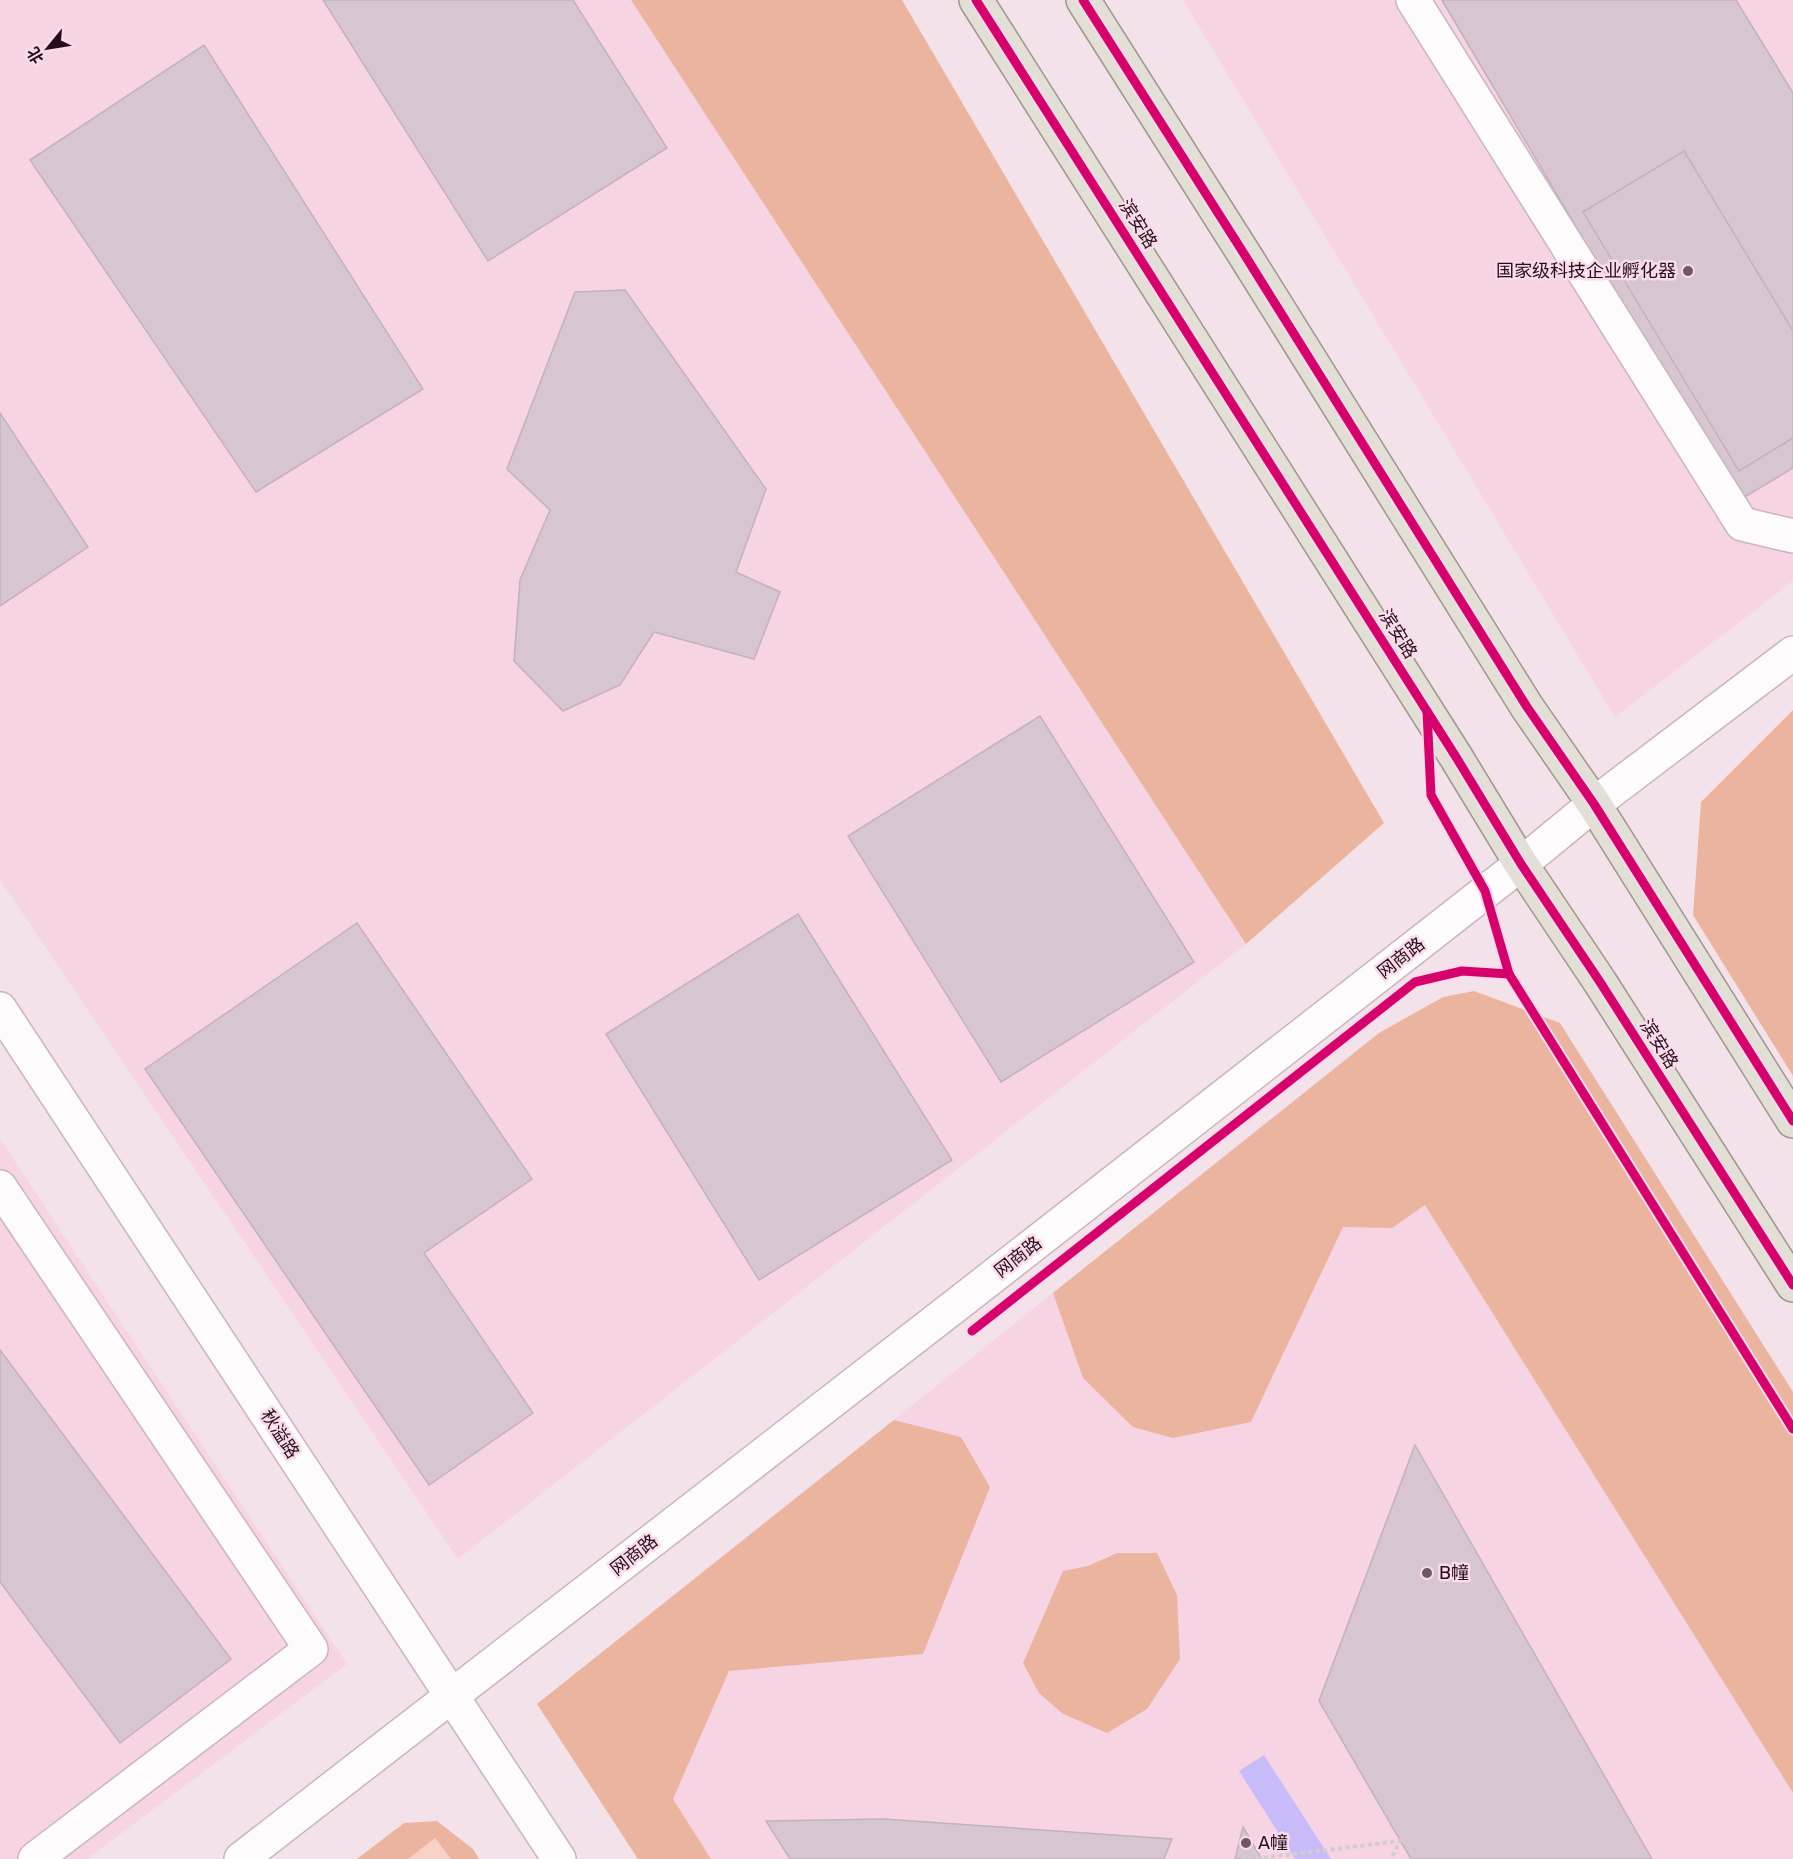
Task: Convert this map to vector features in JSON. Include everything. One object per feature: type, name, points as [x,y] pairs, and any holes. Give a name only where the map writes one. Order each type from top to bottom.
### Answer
[{"type":"main road","name":"滨安路","points":[[976,0],[1456,757],[1521,864],[1600,982],[1793,1286]]},
{"type":"main road","points":[[1083,0],[1521,697],[1594,804],[1793,1121]]},
{"type":"street","points":[[1413,0],[1742,524],[1793,536]]},
{"type":"street","name":"网商路","points":[[241,1859],[955,1306],[1521,864],[1594,804],[1793,653]]},
{"type":"street","name":"秋溢路","points":[[0,1009],[559,1859]]},
{"type":"street","points":[[0,1187],[311,1649],[34,1859]]},
{"type":"path","points":[[1241,1859],[1400,1841],[1391,1859]]},
{"type":"shaded area","points":[[0,0],[631,0],[1246,944],[458,1559],[0,880]]},
{"type":"shaded area","points":[[631,0],[902,0],[1384,823],[1246,944]]},
{"type":"shaded area","points":[[1183,0],[1793,0],[1793,581],[1615,717]]},
{"type":"shaded area","points":[[1793,710],[1793,1076],[1693,915],[1701,802]]},
{"type":"shaded area","points":[[1474,991],[1560,1023],[1793,1392],[1793,1793],[1425,1205],[1392,1228],[1343,1227],[1251,1422],[1173,1438],[1133,1427],[1083,1378],[1053,1293],[1379,1033],[1443,997]]},
{"type":"shaded area","points":[[1379,1033],[1793,1716],[1793,1859],[638,1859],[537,1704]]},
{"type":"shaded area","points":[[0,1139],[347,1664],[87,1859],[0,1859]]},
{"type":"shaded area","points":[[894,1420],[961,1437],[990,1487],[923,1654],[729,1671],[673,1799],[711,1859],[638,1859],[537,1704]]},
{"type":"shaded area","points":[[1117,1553],[1157,1553],[1177,1595],[1180,1659],[1147,1709],[1107,1733],[1063,1714],[1039,1693],[1023,1663],[1063,1571],[1088,1566]]},
{"type":"shaded area","points":[[1264,1755],[1331,1859],[1295,1859],[1239,1771]]},
{"type":"shaded area","points":[[437,1821],[473,1849],[479,1859],[451,1859],[435,1838],[408,1859],[357,1859],[404,1823]]},
{"type":"shaded area","points":[[435,1838],[451,1859],[408,1859]]},
{"type":"building","points":[[323,0],[573,0],[667,148],[488,261]]},
{"type":"building","points":[[1442,0],[1577,0],[1592,26],[1493,86]]},
{"type":"building","points":[[1442,0],[1736,0],[1793,93],[1793,468],[1738,501]]},
{"type":"building","points":[[204,45],[423,389],[256,492],[30,160]]},
{"type":"building","name":"国家级科技企业孵化器","points":[[1684,151],[1793,331],[1793,438],[1739,471],[1583,212]]},
{"type":"building","points":[[625,290],[766,489],[736,572],[780,592],[754,659],[654,632],[620,685],[563,711],[514,661],[520,580],[550,510],[507,469],[575,292]]},
{"type":"building","points":[[0,413],[88,547],[0,606]]},
{"type":"building","points":[[1040,716],[1194,962],[1001,1082],[848,836]]},
{"type":"building","points":[[798,914],[952,1160],[759,1280],[606,1034]]},
{"type":"building","points":[[357,923],[532,1179],[424,1253],[533,1413],[429,1485],[145,1069]]},
{"type":"building","points":[[0,1350],[231,1659],[120,1743],[0,1582]]},
{"type":"building","name":"B幢","points":[[1415,1445],[1652,1859],[1411,1859],[1319,1701]]},
{"type":"building","points":[[884,1819],[1172,1839],[1164,1859],[790,1859],[766,1821]]},
{"type":"building","name":"A幢","points":[[1243,1827],[1261,1858],[1261,1859],[1235,1859]]},
{"type":"cycle path","points":[[976,0],[1456,757],[1521,864],[1600,982],[1793,1285]]},
{"type":"cycle path","points":[[1083,0],[1527,707],[1594,804],[1793,1121]]},
{"type":"cycle path","points":[[1427,711],[1431,795],[1485,891],[1509,974],[1793,1429]]},
{"type":"cycle path","points":[[972,1331],[1415,982],[1462,971],[1509,974]]},
{"type":"place","name":"国家级科技企业孵化器","points":[[1688,271]]},
{"type":"place","name":"B幢","points":[[1427,1573]]},
{"type":"place","name":"A幢","points":[[1246,1843]]}]
